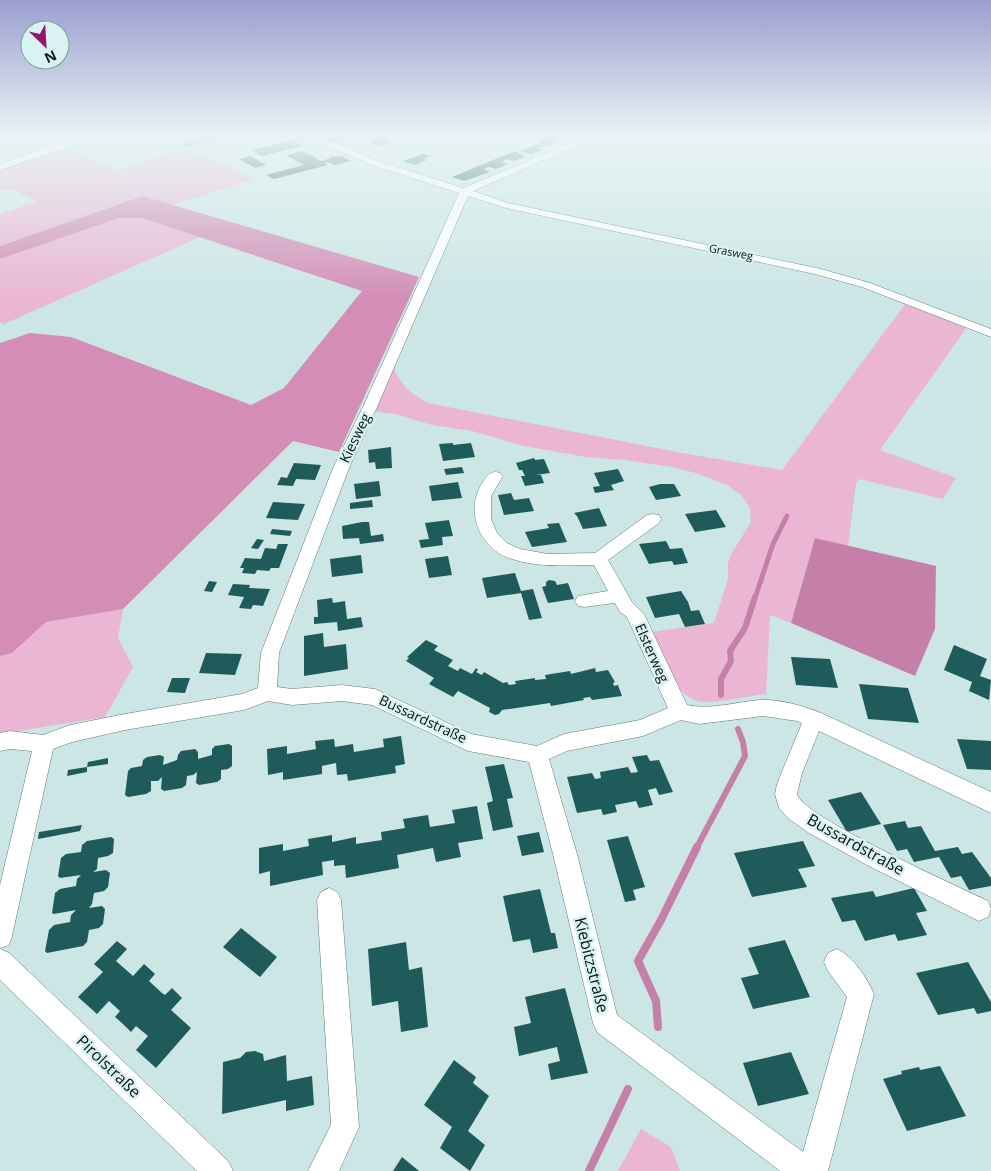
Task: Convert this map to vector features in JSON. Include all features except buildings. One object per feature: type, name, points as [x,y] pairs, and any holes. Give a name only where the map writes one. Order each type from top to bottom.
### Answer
[{"type":"street","name":"Grasweg","points":[[465,191],[498,203],[534,212],[817,270],[866,286],[991,333]]},
{"type":"street","name":"Kiesweg","points":[[267,693],[270,653],[340,468],[370,407],[465,191]]},
{"type":"street","points":[[495,476],[486,488],[480,504],[486,529],[501,547],[531,559],[599,559],[614,546],[654,519]]},
{"type":"street","name":"Elsterweg","points":[[599,559],[626,606],[635,614],[680,712]]},
{"type":"street","points":[[584,602],[621,596]]},
{"type":"street","name":"Bussardstraße","points":[[0,742],[10,740],[43,744],[70,734],[125,722],[244,702],[267,693],[292,696],[342,693],[375,696],[468,742],[538,755]]},
{"type":"street","points":[[538,755],[564,743],[643,728],[680,712],[699,716],[763,708],[799,713],[814,719],[991,803]]},
{"type":"street","name":"Bussardstraße","points":[[814,719],[786,788],[788,802],[802,815],[826,832],[979,909]]},
{"type":"street","points":[[0,936],[40,765],[43,744]]},
{"type":"street","name":"Kiebitzstraße","points":[[538,755],[541,773],[565,854],[606,1023],[804,1171]]},
{"type":"street","points":[[323,1171],[345,1127],[329,900]]},
{"type":"street","name":"Pirolstraße","points":[[0,962],[218,1171]]},
{"type":"street","points":[[814,1171],[861,994],[836,962]]},
{"type":"shaded area","points":[[14,191],[218,191],[172,205],[141,196],[0,246],[0,214],[38,201]]},
{"type":"shaded area","points":[[142,196],[419,277],[339,452],[293,441],[123,609],[46,622],[12,653],[0,656],[0,343],[30,333],[71,337],[251,405],[284,388],[362,291],[142,218],[119,218],[0,259],[0,246]]},
{"type":"shaded area","points":[[119,218],[143,218],[200,237],[4,324],[0,322],[0,259]]},
{"type":"shaded area","points":[[906,303],[967,327],[880,450],[956,478],[943,499],[859,479],[856,483],[848,546],[815,538],[791,623],[770,615],[766,694],[713,702],[694,700],[685,694],[671,676],[652,632],[714,623],[728,579],[728,563],[751,522],[750,509],[742,496],[727,485],[696,473],[672,467],[625,460],[586,457],[524,446],[472,431],[432,425],[395,414],[372,411],[393,366],[399,379],[407,388],[428,403],[682,453],[782,470]]},
{"type":"shaded area","points":[[815,538],[936,566],[935,629],[915,676],[791,623]]},
{"type":"shaded area","points":[[123,609],[118,638],[133,667],[105,717],[0,734],[0,656],[12,653],[46,622]]},
{"type":"shaded area","points":[[641,1129],[671,1147],[680,1171],[618,1171]]},
{"type":"waterway","points":[[755,598],[773,544],[787,516]]},
{"type":"waterway","points":[[721,695],[721,679],[731,661],[730,651],[745,628],[755,597]]},
{"type":"waterway","points":[[696,849],[745,756],[743,742],[738,729]]},
{"type":"waterway","points":[[658,1027],[656,1001],[638,961],[661,920],[696,849]]},
{"type":"waterway","points":[[589,1171],[628,1089]]}]
